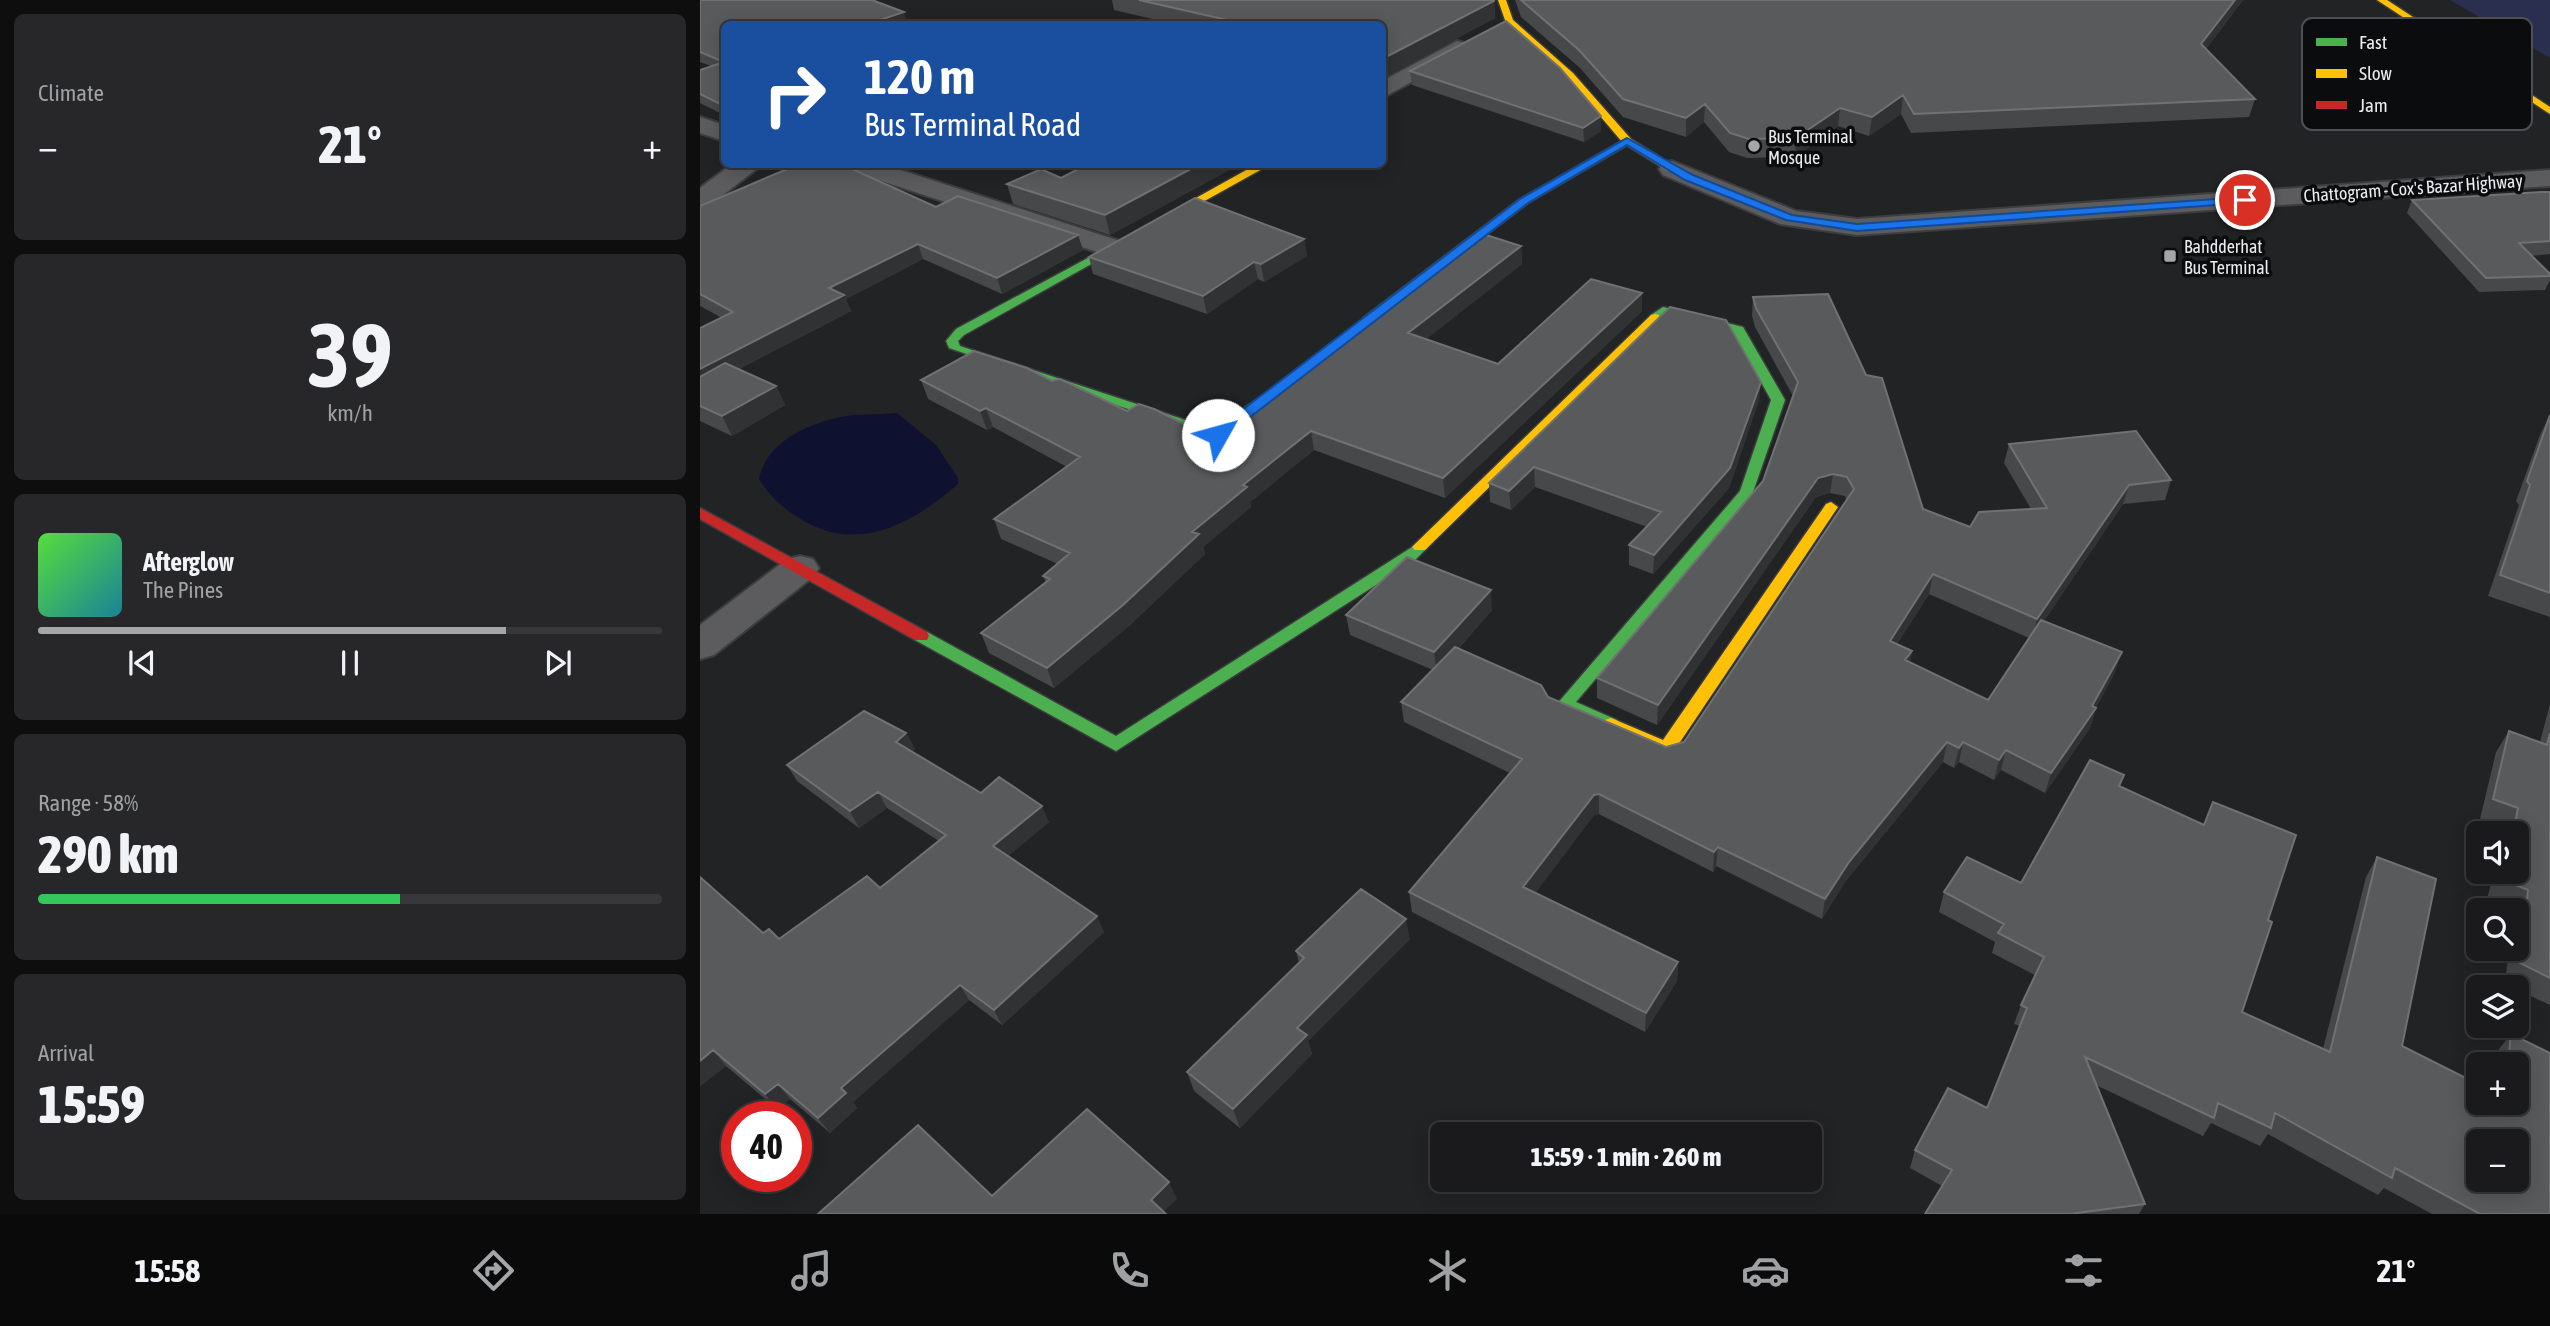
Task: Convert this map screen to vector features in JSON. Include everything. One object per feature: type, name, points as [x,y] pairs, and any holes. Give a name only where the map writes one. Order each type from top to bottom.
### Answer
[{"type":"main road","points":[[2381,0],[2408,18]]},
{"type":"main road","points":[[1506,11],[1570,75],[1627,141],[1672,169]]},
{"type":"main road","points":[[2532,99],[2550,111]]},
{"type":"main road","points":[[1358,326],[1524,201],[1627,141]]},
{"type":"main road","points":[[1259,168],[960,332],[952,341],[955,348],[1218,435],[1261,402]]},
{"type":"main road","points":[[700,513],[1116,744],[1410,556],[1663,311],[1739,330],[1779,400],[1747,492],[1565,704],[1666,749],[1831,507]]},
{"type":"street","points":[[1386,89],[1481,35],[1506,11]]},
{"type":"street","points":[[700,124],[721,133]]},
{"type":"street","points":[[700,200],[744,168]]},
{"type":"street","points":[[866,168],[1113,248]]},
{"type":"street","name":"Chattogram - Cox's Bazar Highway","points":[[1672,169],[1790,218],[1857,227],[2550,178]]},
{"type":"street","points":[[700,645],[800,568]]},
{"type":"shaded area","points":[[2450,0],[2550,0],[2550,58],[2532,48],[2532,18],[2481,18]]},
{"type":"shaded area","points":[[897,413],[936,445],[958,478],[958,484],[941,498],[904,521],[865,534],[823,530],[783,507],[759,479],[769,456],[778,446],[811,426],[843,416]]},
{"type":"building","points":[[700,0],[872,0],[904,12],[877,21],[721,21],[721,61],[700,52]]},
{"type":"building","points":[[1139,0],[1494,0],[1386,57],[1386,21],[1232,21]]},
{"type":"building","points":[[1521,0],[2235,0],[2201,44],[2255,99],[1914,114],[1903,95],[1872,117],[1840,108],[1796,138],[1749,139],[1730,133],[1705,104],[1686,118],[1623,99],[1579,50]]},
{"type":"building","points":[[1506,21],[1560,68],[1601,116],[1583,128],[1410,71]]},
{"type":"building","points":[[721,63],[721,104],[700,94],[700,70]]},
{"type":"building","points":[[790,168],[850,168],[936,207],[958,196],[1078,235],[997,278],[918,244],[829,288],[844,295],[700,369],[700,328],[733,312],[700,294],[700,206]]},
{"type":"building","points":[[1080,168],[1193,168],[1105,215],[1007,184],[1041,169],[1061,178]]},
{"type":"building","points":[[2550,192],[2550,241],[2519,243],[2550,276],[2486,278],[2412,200]]},
{"type":"building","points":[[1195,198],[1304,239],[1261,264],[1254,262],[1203,296],[1089,257]]},
{"type":"building","points":[[1480,233],[1521,246],[1408,333],[1498,364],[1591,279],[1642,293],[1443,478],[1311,431],[1243,485],[1247,487],[1192,532],[1199,534],[1123,605],[1047,668],[981,633],[1050,579],[1043,576],[1070,553],[994,519],[1080,457],[986,408],[980,411],[921,380],[974,351],[1027,368],[1052,381],[1060,379],[1127,411],[1139,404],[1154,409],[1206,435],[1227,425]]},
{"type":"building","points":[[1828,294],[1866,375],[1882,378],[1923,509],[1970,527],[1979,512],[2047,508],[2009,444],[2136,431],[2171,480],[2129,485],[2037,619],[1933,574],[1890,641],[1912,651],[1905,660],[1988,700],[2041,620],[2122,652],[2092,706],[2096,708],[2051,773],[2006,750],[1999,760],[1963,742],[1959,748],[1947,742],[1849,862],[1825,899],[1718,847],[1714,852],[1599,794],[1594,795],[1523,887],[1678,962],[1646,1013],[1409,892],[1522,759],[1401,702],[1455,647],[1541,685],[1548,697],[1666,747],[1684,742],[1854,489],[1847,477],[1833,474],[1818,478],[1658,705],[1597,678],[1763,481],[1798,382],[1756,308],[1753,297]]},
{"type":"building","points":[[1670,307],[1726,320],[1761,382],[1730,468],[1654,555],[1629,545],[1661,512],[1534,467],[1509,491],[1489,483]]},
{"type":"building","points":[[725,363],[776,386],[722,416],[700,406],[700,377]]},
{"type":"building","points":[[2550,415],[2550,593],[2500,575],[2530,485],[2527,481]]},
{"type":"building","points":[[1407,557],[1491,590],[1434,652],[1346,615]]},
{"type":"building","points":[[864,711],[906,733],[896,742],[981,793],[999,777],[1042,806],[993,846],[1097,916],[994,1010],[960,985],[841,1088],[846,1093],[818,1118],[812,1113],[812,1101],[798,1101],[778,1084],[765,1094],[713,1050],[700,1061],[700,877],[763,933],[769,929],[779,939],[867,876],[880,888],[946,835],[878,792],[850,811],[787,765]]},
{"type":"building","points":[[2509,731],[2547,745],[2550,733],[2550,978],[2520,963],[2529,961],[2529,898],[2528,890],[2513,884],[2529,884],[2529,821],[2515,821],[2518,808],[2493,799]]},
{"type":"building","points":[[2090,760],[2124,775],[2119,786],[2204,825],[2213,802],[2296,835],[2268,920],[2272,922],[2242,1012],[2330,1052],[2377,857],[2436,879],[2402,1046],[2466,1078],[2466,1115],[2529,1115],[2529,1052],[2509,1052],[2511,1038],[2519,1038],[2550,1053],[2550,1214],[2480,1214],[2395,1168],[2392,1178],[2275,1113],[2271,1128],[2218,1103],[2214,1118],[2085,1057],[2145,1204],[2070,1214],[1925,1214],[1952,1170],[1915,1150],[1948,1088],[1987,1108],[2027,1008],[2021,1005],[2044,957],[1998,933],[2004,924],[1944,892],[1967,857],[2021,883]]},
{"type":"building","points":[[1361,889],[1406,919],[1297,1028],[1307,1035],[1233,1109],[1187,1072],[1304,958],[1296,951]]},
{"type":"building","points":[[1087,1109],[1169,1182],[1151,1200],[1166,1214],[818,1214],[918,1125],[992,1196]]},
{"type":"traffic: fast","points":[[1369,318],[1524,201],[1627,141]]},
{"type":"traffic: fast","points":[[1125,241],[960,332],[952,341],[955,348],[1218,435],[1253,408]]},
{"type":"traffic: fast","points":[[1611,724],[1565,704],[1747,492],[1778,400],[1739,330],[1663,311],[1655,318]]},
{"type":"traffic: fast","points":[[921,636],[1116,744],[1410,556],[1420,547]]},
{"type":"traffic: slow","points":[[1502,0],[1509,21],[1570,75],[1627,141],[1672,169]]},
{"type":"traffic: slow","points":[[2381,0],[2408,18]]},
{"type":"traffic: slow","points":[[2532,99],[2550,111]]},
{"type":"traffic: slow","points":[[1125,241],[1259,168]]},
{"type":"traffic: slow","points":[[1420,547],[1655,318]]},
{"type":"traffic: slow","points":[[1611,724],[1666,749],[1831,507]]},
{"type":"traffic: jam","points":[[700,513],[921,636]]},
{"type":"place","name":"Bus Terminal Mosque","points":[[1754,146]]},
{"type":"place","name":"Bahdderhat Bus Terminal","points":[[2170,256]]},
{"type":"route","points":[[1218,435],[1524,201],[1627,141],[1689,178],[1790,218],[1857,227],[2245,200]]}]
